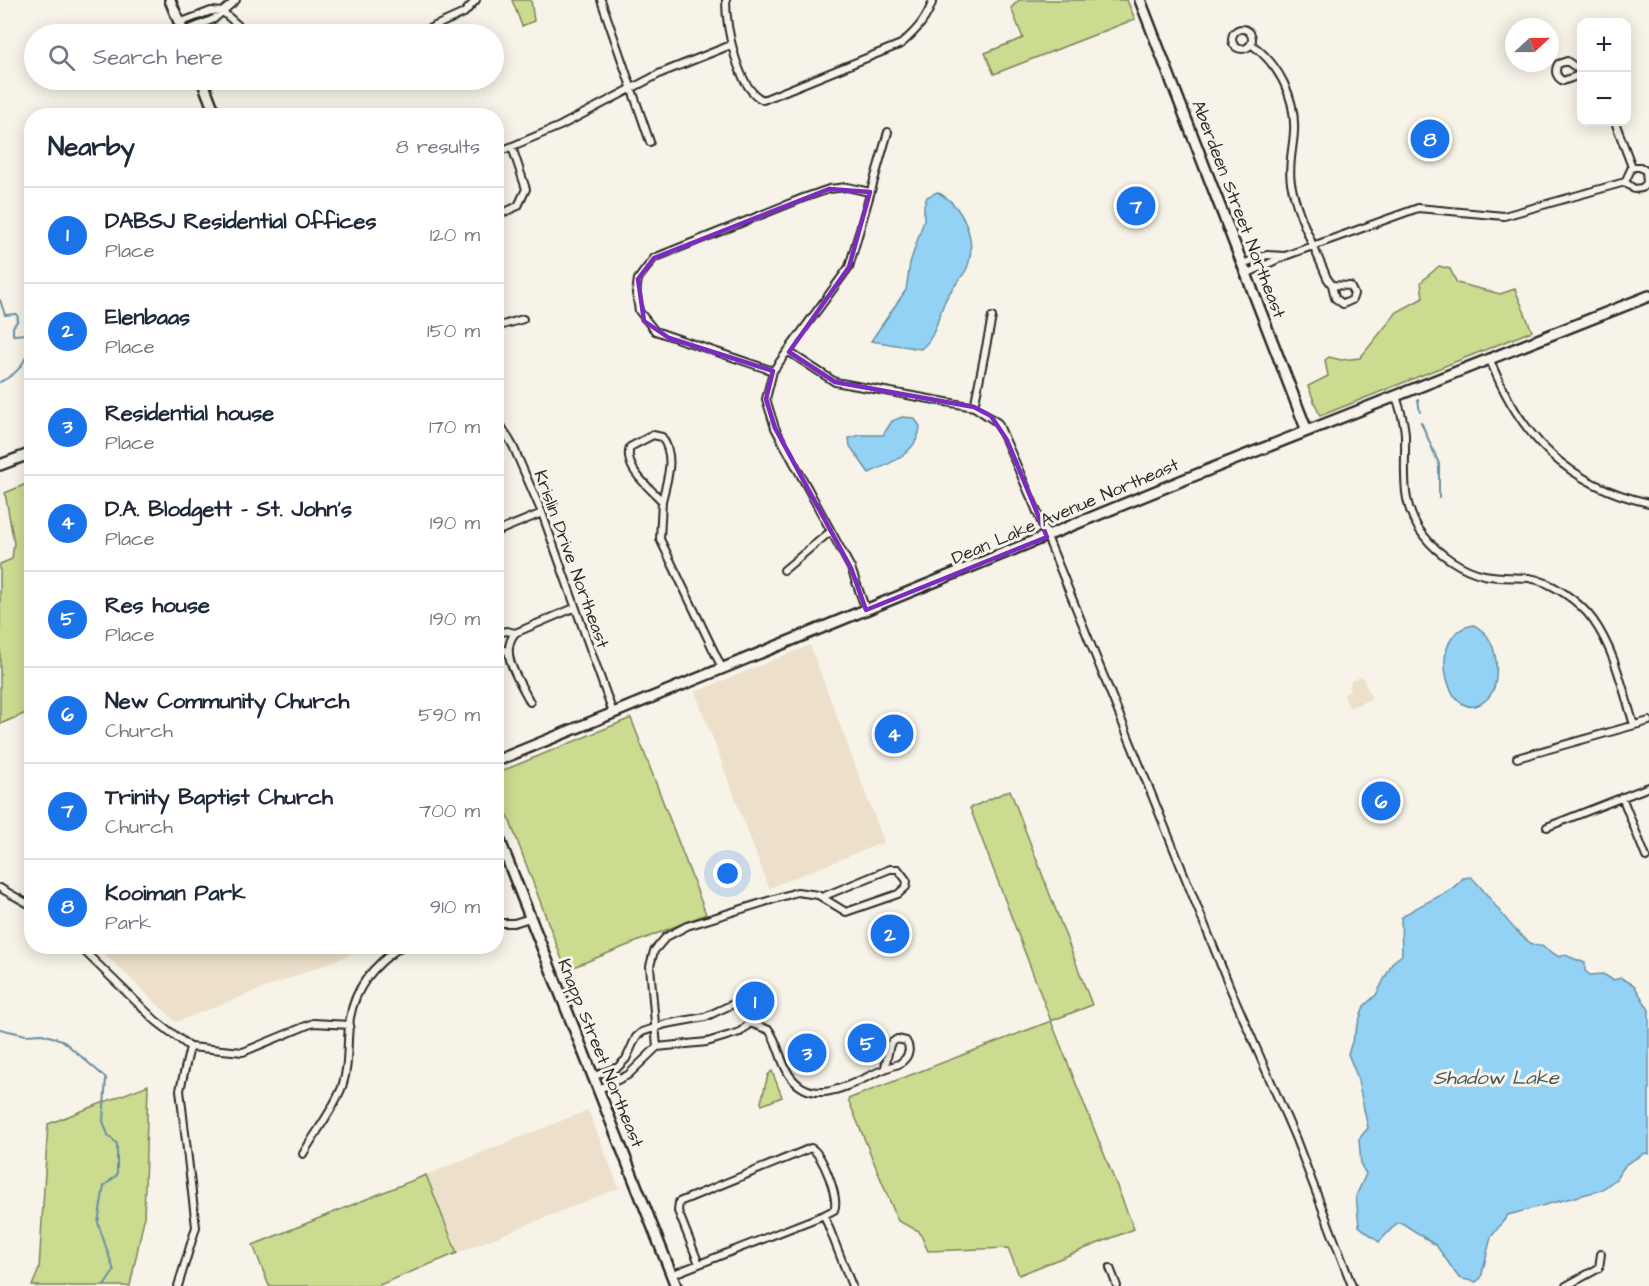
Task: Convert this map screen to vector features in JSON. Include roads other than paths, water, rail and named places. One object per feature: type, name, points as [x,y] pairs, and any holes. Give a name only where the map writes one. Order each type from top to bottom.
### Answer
[{"type":"main road","points":[[170,0],[180,24]]},
{"type":"main road","name":"Aberdeen Street Northeast","points":[[1140,0],[1307,431]]},
{"type":"main road","points":[[206,90],[213,108]]},
{"type":"main road","name":"Dean Lake Avenue Northeast","points":[[504,758],[1307,431],[1649,296]]},
{"type":"main road","points":[[0,465],[24,456]]},
{"type":"main road","name":"Knapp Street Northeast","points":[[504,851],[676,1286]]},
{"type":"street","points":[[199,24],[214,19],[237,0]]},
{"type":"street","points":[[439,24],[464,13],[476,0]]},
{"type":"street","points":[[601,0],[650,142]]},
{"type":"street","points":[[726,0],[731,45],[749,88],[754,96],[763,100],[901,44],[916,32],[929,13],[933,0]]},
{"type":"street","points":[[223,12],[237,24]]},
{"type":"street","points":[[1251,44],[1276,69],[1287,89],[1293,110],[1294,130],[1290,181],[1314,246],[1332,285]]},
{"type":"street","points":[[504,150],[560,126],[660,73],[731,45]]},
{"type":"street","points":[[1246,274],[1286,256],[1418,208],[1504,216],[1625,182],[1632,167],[1617,126]]},
{"type":"street","points":[[866,610],[851,568],[775,428],[767,409],[766,399],[773,371],[849,267],[888,132]]},
{"type":"street","points":[[504,212],[518,206],[526,189],[512,147]]},
{"type":"street","points":[[1625,182],[1634,189],[1642,188],[1647,183],[1647,175],[1643,168],[1632,167]]},
{"type":"street","points":[[773,371],[669,338],[656,331],[644,321],[639,311],[636,293],[638,279],[654,258],[829,189],[848,187],[870,192]]},
{"type":"street","points":[[1242,264],[1267,255],[1286,256]]},
{"type":"street","points":[[974,407],[992,317]]},
{"type":"street","points":[[504,325],[523,320]]},
{"type":"street","points":[[789,352],[835,382],[974,407],[998,423],[1047,537],[1231,990],[1295,1137],[1352,1286]]},
{"type":"street","points":[[1490,360],[1502,391],[1517,416],[1538,443],[1556,460],[1608,493],[1649,503]]},
{"type":"street","points":[[1396,396],[1405,434],[1403,468],[1407,505],[1424,536],[1443,556],[1483,575],[1533,579],[1556,589],[1575,602],[1592,618],[1607,642],[1634,725]]},
{"type":"street","name":"Krislin Drive Northeast","points":[[504,431],[542,513],[613,713]]},
{"type":"street","points":[[662,501],[633,470],[628,454],[630,447],[636,442],[653,435],[662,437],[668,446],[671,460],[662,501],[660,539],[722,668]]},
{"type":"street","points":[[504,529],[542,513]]},
{"type":"street","points":[[784,570],[831,531]]},
{"type":"street","points":[[504,632],[515,633],[574,608]]},
{"type":"street","points":[[515,633],[507,651],[530,702]]},
{"type":"street","points":[[1517,758],[1649,721]]},
{"type":"street","points":[[1547,827],[1649,787]]},
{"type":"street","points":[[1622,797],[1646,857]]},
{"type":"street","points":[[657,1047],[650,966],[654,951],[666,936],[687,926],[797,892],[822,897],[846,912],[898,894],[906,887],[907,881],[898,869],[890,869],[822,897]]},
{"type":"street","points":[[0,888],[24,902]]},
{"type":"street","points":[[504,923],[514,923],[530,918]]},
{"type":"street","points":[[87,954],[156,1021],[190,1047],[243,1052],[314,1023],[350,1025]]},
{"type":"street","points":[[303,1154],[342,1088],[349,1055],[350,1018],[364,982],[377,965],[391,954]]},
{"type":"street","points":[[592,1077],[618,1067],[626,1059],[639,1034],[666,1024],[705,1017],[733,1004],[745,1010],[750,1023],[769,1030],[789,1075],[806,1090],[829,1091],[858,1082],[885,1067],[905,1060],[910,1050],[906,1041],[897,1039],[890,1044],[885,1067]]},
{"type":"street","points":[[597,1090],[628,1075],[657,1047],[707,1042],[740,1032],[750,1023]]},
{"type":"street","points":[[178,1286],[196,1227],[180,1090],[190,1047]]},
{"type":"street","points":[[671,1275],[824,1215],[834,1210],[837,1200],[819,1153],[808,1148],[679,1202],[678,1211],[699,1264]]},
{"type":"street","points":[[824,1215],[852,1286]]},
{"type":"street","points":[[1566,1286],[1599,1268],[1601,1254]]},
{"type":"street","points":[[1110,1268],[1118,1286]]},
{"type":"water","points":[[937,192],[954,205],[966,224],[971,246],[967,268],[948,295],[934,332],[921,349],[871,341],[906,290],[910,263],[924,220],[924,205],[927,197]]},
{"type":"water","points":[[902,417],[914,418],[920,426],[915,443],[902,456],[869,473],[850,446],[849,438],[860,435],[883,435],[892,421]]},
{"type":"water","points":[[1474,625],[1489,638],[1495,654],[1496,670],[1492,692],[1488,698],[1475,706],[1463,704],[1453,694],[1447,679],[1445,662],[1448,645],[1458,632]]},
{"type":"water","name":"Shadow Lake","points":[[1471,877],[1525,939],[1559,957],[1565,955],[1585,963],[1585,971],[1590,975],[1603,974],[1613,980],[1621,978],[1634,985],[1649,1010],[1649,1154],[1645,1153],[1626,1164],[1616,1179],[1601,1190],[1508,1215],[1491,1237],[1481,1278],[1476,1282],[1459,1278],[1436,1245],[1402,1223],[1397,1223],[1379,1242],[1359,1226],[1356,1196],[1366,1174],[1361,1165],[1359,1139],[1368,1128],[1357,1076],[1348,1054],[1364,1006],[1376,995],[1393,962],[1402,955],[1401,918],[1450,890],[1463,878]]},
{"type":"waterway","points":[[0,300],[5,315],[17,314],[18,320],[13,327],[13,335],[24,334]]},
{"type":"waterway","points":[[0,382],[12,375],[24,361]]},
{"type":"waterway","points":[[1418,400],[1420,412]]},
{"type":"waterway","points":[[1421,422],[1439,464],[1439,498]]},
{"type":"waterway","points":[[0,1029],[26,1035],[42,1034],[62,1040],[106,1078],[103,1121],[108,1135],[117,1144],[117,1175],[104,1186],[98,1223],[114,1271],[104,1286]]},
{"type":"place","name":"Kooiman Park","points":[[1430,139]]},
{"type":"place","name":"Trinity Baptist Church","points":[[1136,206]]},
{"type":"place","name":"D.A. Blodgett - St. John's","points":[[894,734]]},
{"type":"place","name":"New Community Church","points":[[1381,801]]},
{"type":"place","name":"Elenbaas","points":[[890,934]]},
{"type":"place","name":"DABSJ Residential Offices","points":[[755,1001]]},
{"type":"place","name":"Res house","points":[[867,1043]]},
{"type":"place","name":"Residential house","points":[[807,1053]]}]
